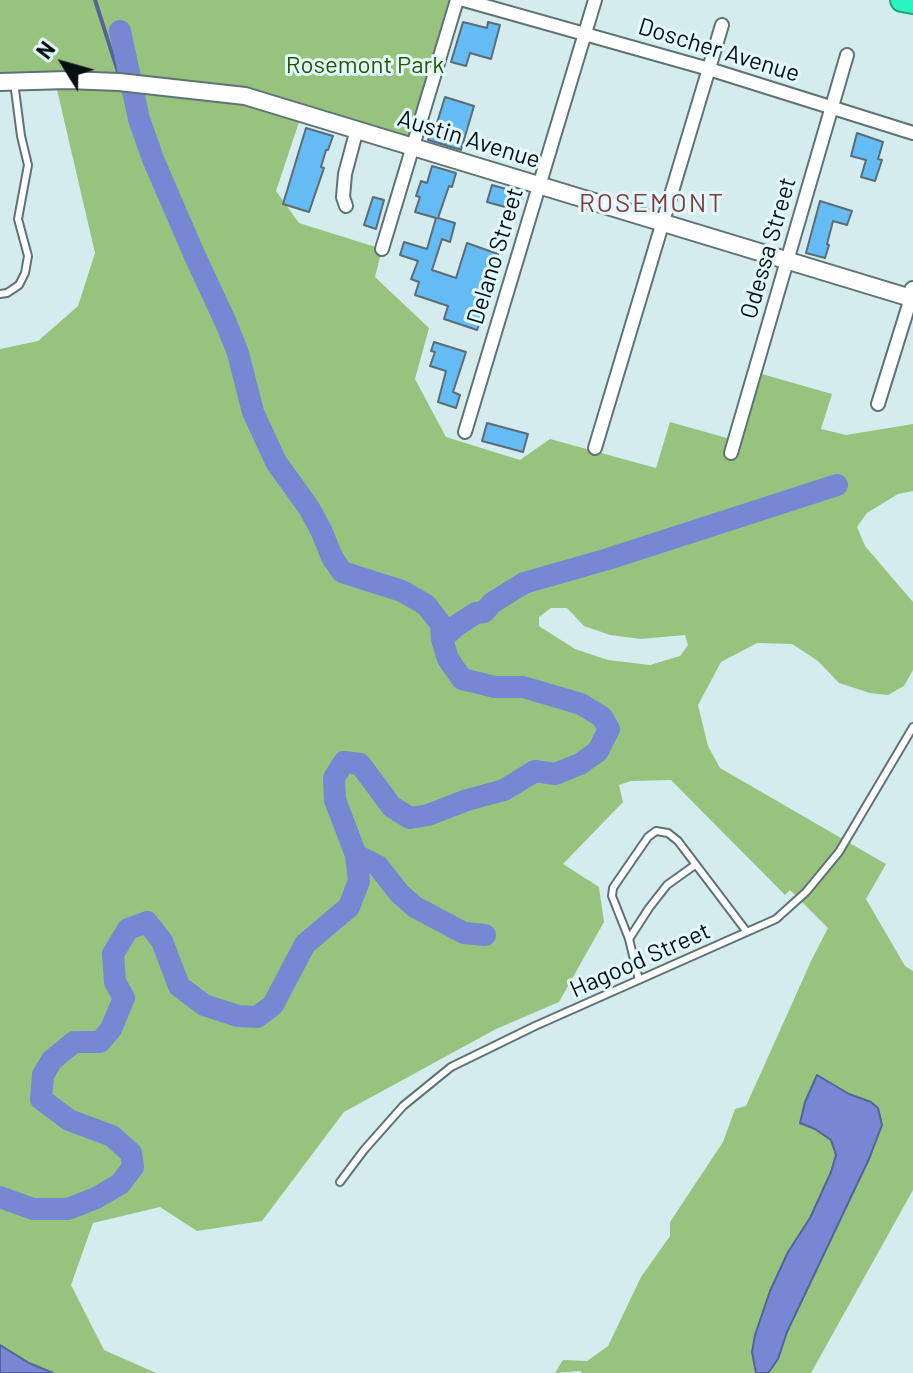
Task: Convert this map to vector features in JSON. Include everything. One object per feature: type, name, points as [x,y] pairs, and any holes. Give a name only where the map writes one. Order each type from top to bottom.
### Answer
[{"type":"highway","points":[[902,0],[913,2]]},
{"type":"street","points":[[382,249],[457,0]]},
{"type":"street","name":"Doscher Avenue","points":[[464,0],[709,69],[913,133]]},
{"type":"street","name":"Delano Street","points":[[465,432],[595,0]]},
{"type":"street","points":[[595,448],[722,25]]},
{"type":"street","name":"Odessa Street","points":[[731,453],[847,55]]},
{"type":"street","name":"Austin Avenue","points":[[7,82],[67,80],[127,83],[245,96],[912,296]]},
{"type":"street","points":[[346,206],[343,197],[345,174],[357,129]]},
{"type":"street","points":[[878,404],[912,296]]},
{"type":"lane","points":[[0,294],[19,285],[28,256],[18,219],[28,165],[7,82]]},
{"type":"lane","name":"Hagood Street","points":[[340,1182],[403,1106],[451,1067],[535,1026],[776,919],[806,892],[839,852],[913,727]]},
{"type":"lane","points":[[639,980],[629,939],[612,896],[613,888],[648,837],[656,831],[668,833],[684,848],[747,932]]},
{"type":"lane","points":[[629,939],[667,885],[695,865]]},
{"type":"green space","name":"Rosemont Park","points":[[0,0],[457,0],[413,146],[302,113],[276,191],[299,223],[382,249],[375,277],[429,328],[415,379],[446,437],[520,460],[550,439],[656,468],[670,422],[734,440],[755,372],[832,394],[821,429],[846,435],[913,424],[913,491],[898,494],[867,513],[857,527],[865,546],[913,602],[913,670],[904,686],[888,695],[870,693],[839,683],[818,661],[792,644],[757,643],[721,662],[698,705],[708,746],[720,768],[886,864],[866,899],[905,966],[913,971],[913,1190],[811,1373],[768,1373],[778,1359],[787,1332],[869,1159],[871,1102],[849,1094],[817,1075],[812,1088],[815,1129],[831,1140],[836,1155],[810,1218],[788,1252],[770,1291],[752,1352],[756,1373],[555,1373],[563,1360],[587,1361],[608,1346],[641,1277],[670,1236],[670,1222],[723,1142],[735,1109],[746,1106],[828,928],[790,890],[785,895],[671,780],[631,781],[619,785],[623,802],[563,864],[599,887],[604,922],[559,1002],[496,1029],[344,1112],[262,1221],[197,1231],[160,1207],[93,1223],[71,1285],[104,1350],[156,1373],[53,1373],[0,1345],[0,349],[38,341],[78,306],[95,253],[55,81],[0,82]],"holes":[[[551,608],[567,608],[584,626],[610,635],[641,639],[685,635],[688,645],[680,656],[650,665],[608,660],[575,649],[539,626],[539,617]]]},
{"type":"water","points":[[817,1075],[849,1094],[871,1102],[878,1108],[882,1125],[787,1332],[778,1359],[768,1373],[756,1373],[752,1352],[770,1291],[788,1252],[810,1218],[836,1155],[831,1140],[800,1123]]},
{"type":"water","points":[[0,1345],[29,1363],[53,1373],[0,1373]]},
{"type":"building","points":[[463,22],[487,28],[488,22],[500,25],[491,59],[470,53],[466,66],[451,62]]},
{"type":"building","points":[[445,97],[474,106],[461,150],[428,140]]},
{"type":"building","points":[[306,128],[333,136],[326,150],[321,167],[324,168],[309,212],[283,204]]},
{"type":"building","points":[[857,133],[883,142],[878,159],[882,160],[875,181],[861,177],[866,160],[851,156]]},
{"type":"building","points":[[432,166],[456,173],[438,218],[455,223],[450,242],[442,239],[432,270],[456,278],[467,243],[498,254],[478,314],[483,315],[477,330],[444,319],[448,306],[415,295],[419,282],[411,279],[418,261],[400,255],[404,242],[427,249],[436,218],[415,212],[421,181],[427,183]]},
{"type":"building","points":[[492,185],[520,193],[516,210],[487,202]]},
{"type":"building","points":[[373,197],[384,200],[376,229],[364,225]]},
{"type":"building","points":[[820,201],[852,211],[847,225],[833,221],[825,258],[806,253]]},
{"type":"building","points":[[434,342],[466,352],[453,392],[460,395],[456,408],[438,402],[446,371],[430,366],[435,352],[431,351]]},
{"type":"building","points":[[487,423],[528,434],[523,452],[482,441]]},
{"type":"waterway","points":[[95,0],[120,78]]},
{"type":"waterway","points":[[0,1197],[33,1209],[68,1209],[120,1184],[133,1167],[131,1153],[112,1136],[69,1120],[41,1099],[43,1075],[52,1060],[74,1042],[100,1042],[111,1029],[124,998],[115,982],[113,954],[128,929],[147,922],[162,941],[179,986],[204,1005],[238,1016],[257,1017],[273,1005],[305,944],[349,907],[359,881],[356,855],[335,800],[334,778],[344,762],[360,764],[392,807],[410,818],[504,790],[535,771],[555,774],[580,764],[598,751],[609,729],[602,717],[581,704],[523,687],[495,687],[462,679],[448,659],[441,624],[426,605],[402,591],[342,572],[309,508],[276,462],[253,412],[238,353],[153,159],[139,119],[120,31]]},
{"type":"waterway","points":[[122,86],[164,200],[262,418]]},
{"type":"waterway","points":[[442,639],[456,626],[476,613],[484,612],[492,603],[524,583],[837,485]]},
{"type":"waterway","points":[[356,855],[378,866],[400,894],[415,907],[464,933],[485,935]]},
{"type":"district","name":"ROSEMONT","points":[[652,203]]}]
